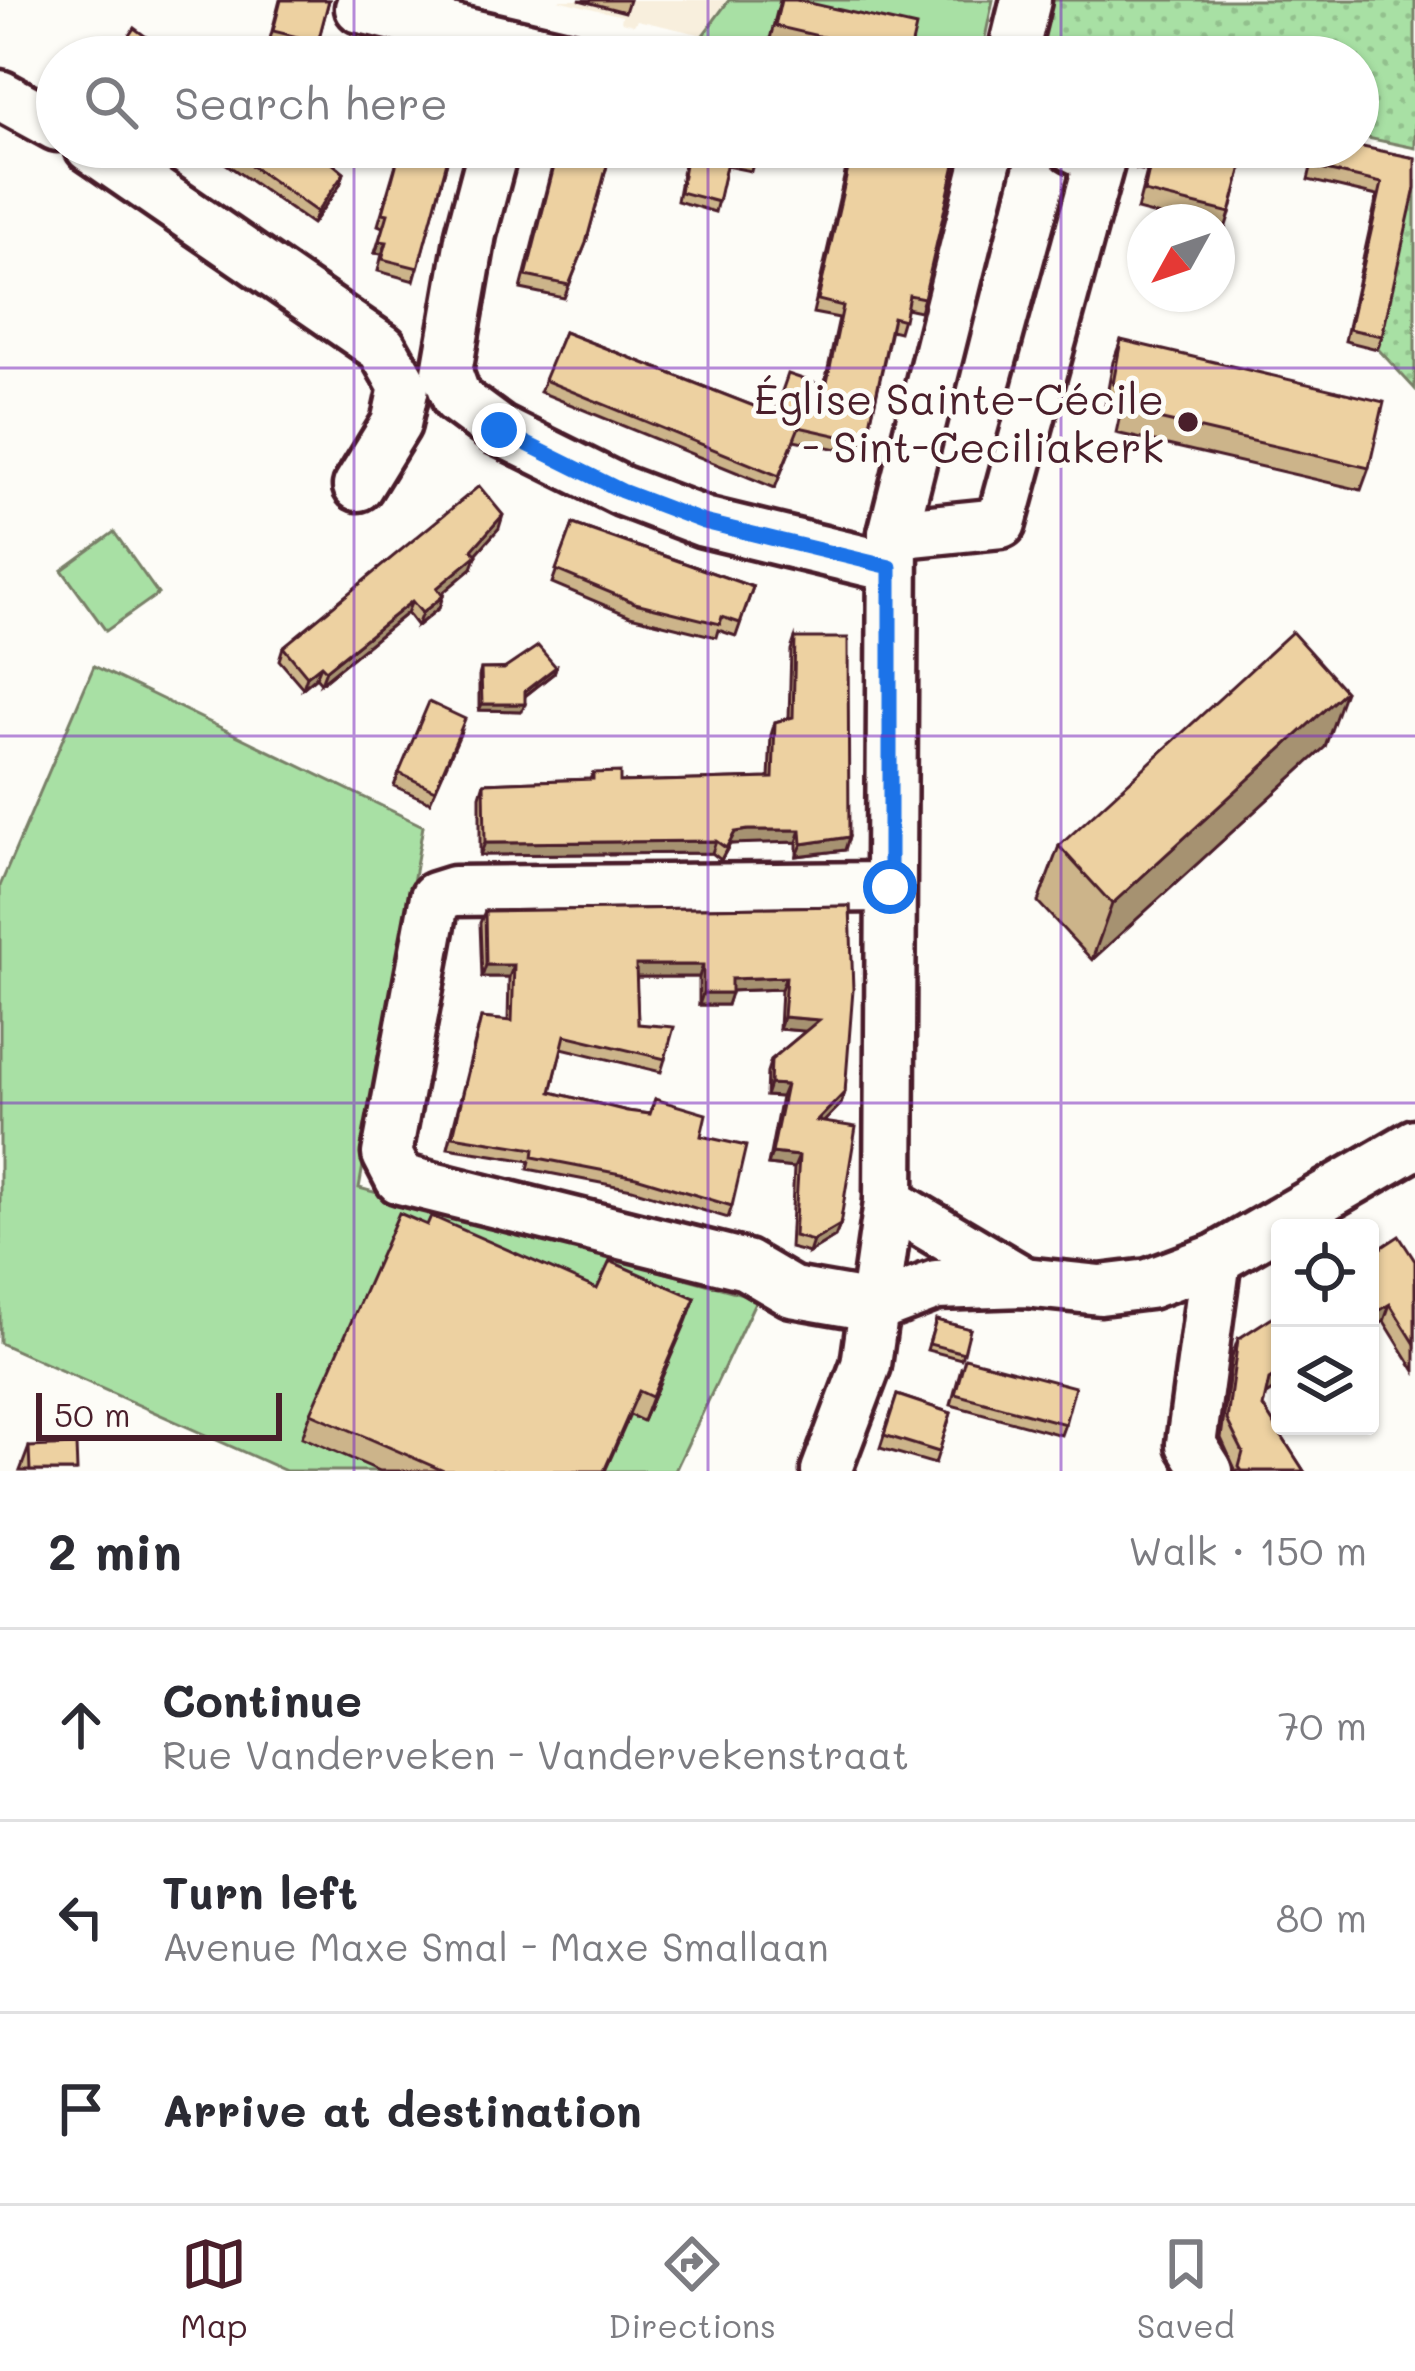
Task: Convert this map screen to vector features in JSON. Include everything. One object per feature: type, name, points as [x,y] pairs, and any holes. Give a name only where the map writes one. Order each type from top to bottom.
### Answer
[{"type":"street","points":[[1017,36],[1026,0]]},
{"type":"street","points":[[360,8],[466,36]]},
{"type":"street","points":[[0,95],[36,115]]},
{"type":"street","points":[[121,168],[382,347],[404,386],[396,424],[358,486]]},
{"type":"street","points":[[488,168],[471,234],[447,372],[458,399],[499,430],[622,491],[704,522],[891,550],[1001,524],[1098,168]]},
{"type":"street","points":[[826,1471],[845,1433],[878,1307],[889,1202],[891,550],[985,168]]},
{"type":"street","points":[[890,887],[454,891],[434,897],[387,1154],[400,1179],[746,1265],[792,1292],[821,1301],[878,1307],[936,1286],[1024,1282],[1100,1290],[1149,1284],[1216,1259],[1341,1191],[1415,1144]]},
{"type":"street","points":[[889,1202],[1024,1282]]},
{"type":"street","points":[[1208,1471],[1191,1444],[1216,1259]]},
{"type":"shaded area","points":[[558,0],[729,0],[703,35],[637,20],[634,25],[621,22],[622,16]]},
{"type":"green space","points":[[729,0],[993,0],[985,36],[703,35]]},
{"type":"green space","points":[[1046,0],[1415,0],[1415,148],[1379,140],[1379,36],[1037,36]]},
{"type":"green space","points":[[1415,180],[1415,389],[1378,349]]},
{"type":"green space","points":[[114,532],[158,594],[106,631],[62,570]]},
{"type":"green space","points":[[94,666],[423,826],[359,1188],[757,1298],[675,1471],[286,1471],[0,1343],[0,886]]},
{"type":"building","points":[[281,0],[329,0],[320,36],[273,31]]},
{"type":"building","points":[[781,0],[796,0],[916,27],[914,36],[818,36],[775,26]]},
{"type":"building","points":[[1379,150],[1415,158],[1415,188],[1382,336],[1349,329],[1382,183],[1317,168],[1379,168]]},
{"type":"building","points":[[255,168],[338,168],[344,173],[317,212]]},
{"type":"building","points":[[395,168],[445,168],[418,268],[382,259],[387,242],[380,241],[388,214],[383,213]]},
{"type":"building","points":[[554,168],[606,168],[569,285],[526,276]]},
{"type":"building","points":[[684,168],[726,168],[718,202],[680,192]]},
{"type":"building","points":[[848,168],[954,168],[924,298],[909,295],[904,320],[893,317],[866,442],[799,427],[779,476],[544,380],[564,332],[774,414],[788,374],[826,387],[843,306],[818,300]]},
{"type":"building","points":[[1149,168],[1242,168],[1232,204],[1193,204],[1144,192]]},
{"type":"building","points":[[1121,340],[1384,402],[1369,468],[1124,411],[1129,388],[1113,384]]},
{"type":"building","points":[[479,486],[503,515],[472,550],[477,555],[437,588],[443,596],[422,613],[412,601],[326,670],[321,665],[307,676],[283,647]]},
{"type":"building","points":[[573,524],[753,587],[740,623],[722,617],[720,624],[635,603],[556,570]]},
{"type":"building","points":[[1292,632],[1345,691],[1112,904],[1059,846]]},
{"type":"building","points":[[795,638],[848,638],[849,837],[802,844],[801,830],[748,830],[735,832],[726,848],[716,841],[485,843],[484,783],[593,779],[593,773],[620,772],[620,782],[773,778],[775,722],[793,717]]},
{"type":"building","points":[[538,646],[556,667],[525,691],[525,704],[482,704],[481,669],[504,669]]},
{"type":"building","points":[[429,702],[465,719],[435,790],[399,773]]},
{"type":"building","points":[[850,906],[853,990],[845,1092],[817,1121],[856,1127],[840,1225],[813,1241],[794,1236],[799,1156],[772,1153],[786,1085],[770,1084],[771,1060],[819,1020],[783,1017],[786,977],[731,979],[731,993],[703,993],[703,965],[636,965],[638,1024],[674,1027],[665,1059],[565,1035],[551,1092],[627,1111],[650,1114],[655,1099],[706,1114],[701,1136],[746,1146],[732,1206],[636,1177],[533,1157],[534,1149],[453,1136],[481,1018],[512,1021],[514,965],[486,965],[485,911]]},
{"type":"building","points":[[399,1213],[427,1225],[431,1216],[597,1289],[610,1261],[695,1298],[652,1397],[639,1391],[604,1471],[444,1471],[311,1413]]},
{"type":"building","points":[[1399,1236],[1415,1261],[1415,1344],[1390,1304],[1379,1311],[1379,1249]]},
{"type":"building","points":[[1271,1318],[1271,1379],[1263,1407],[1271,1419],[1271,1435],[1281,1435],[1304,1471],[1242,1471],[1239,1467],[1243,1452],[1227,1420],[1238,1339]]},
{"type":"building","points":[[936,1320],[970,1329],[964,1353],[929,1344]]},
{"type":"building","points":[[965,1358],[1075,1387],[1065,1424],[955,1394]]},
{"type":"building","points":[[897,1395],[951,1413],[939,1452],[884,1435]]},
{"type":"building","points":[[76,1445],[77,1471],[30,1471],[29,1447]]},
{"type":"place","name":"Église Sainte-Cécile - Sint-Ceciliakerk","points":[[1188,422]]},
{"type":"route","points":[[499,430],[622,491],[704,522],[890,567],[890,887]]}]
